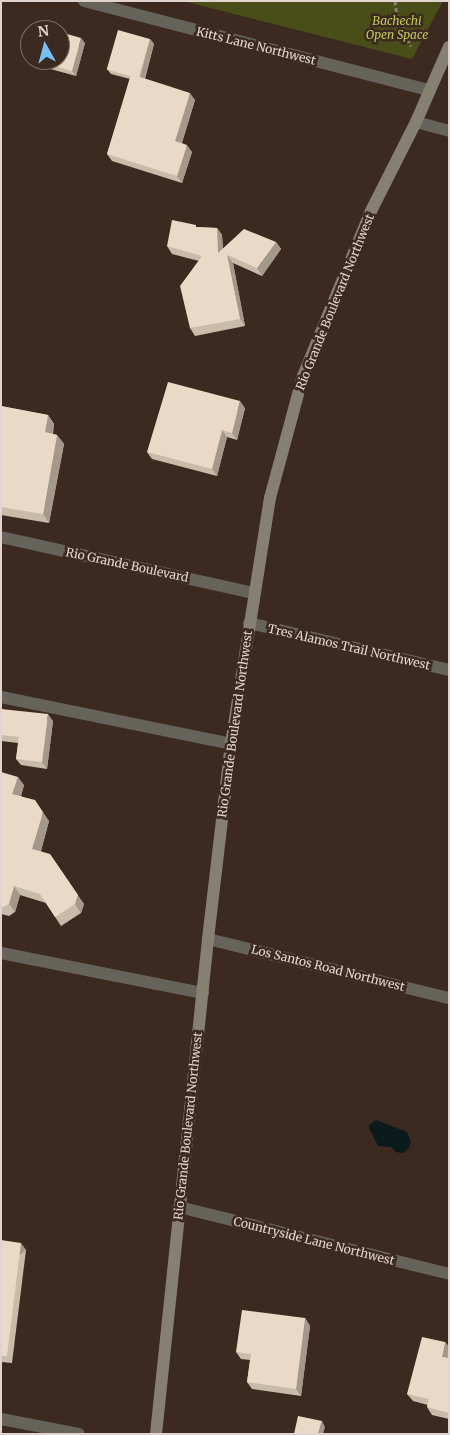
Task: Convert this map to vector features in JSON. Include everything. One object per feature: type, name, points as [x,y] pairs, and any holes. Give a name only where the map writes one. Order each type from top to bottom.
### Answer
[{"type":"street","name":"Kitts Lane Northwest","points":[[84,1],[428,90]]},
{"type":"street","name":"Rio Grande Boulevard Northwest","points":[[156,1434],[202,993],[231,744],[253,593],[270,498],[303,376],[371,211],[416,122],[428,90],[449,48]]},
{"type":"street","points":[[416,122],[449,131]]},
{"type":"street","name":"Rio Grande Boulevard","points":[[1,537],[253,593]]},
{"type":"street","name":"Tres Alamos Trail Northwest","points":[[249,623],[449,670]]},
{"type":"street","points":[[1,696],[231,744]]},
{"type":"street","name":"Los Santos Road Northwest","points":[[208,939],[449,998]]},
{"type":"street","points":[[1,953],[202,993]]},
{"type":"street","name":"Countryside Lane Northwest","points":[[179,1207],[449,1274]]},
{"type":"street","points":[[1,1419],[79,1434]]},
{"type":"path","points":[[395,1],[397,15],[411,46]]},
{"type":"green space","name":"Bachechi Open Space","points":[[183,1],[443,1],[412,59]]},
{"type":"shaded area","points":[[376,1120],[407,1132],[411,1142],[409,1148],[403,1153],[396,1152],[391,1147],[378,1146],[369,1128],[369,1125]]},
{"type":"building","points":[[118,30],[150,39],[138,79],[107,69]]},
{"type":"building","points":[[70,35],[81,38],[72,71],[68,70],[70,70]]},
{"type":"building","points":[[131,74],[190,93],[175,141],[187,145],[177,176],[107,154]]},
{"type":"building","points":[[172,220],[196,225],[196,227],[217,228],[218,253],[244,229],[276,242],[257,268],[227,255],[240,319],[190,328],[180,286],[202,256],[167,246]]},
{"type":"building","points":[[168,382],[240,401],[232,433],[222,430],[212,469],[147,452]]},
{"type":"building","points":[[1,406],[48,415],[45,432],[57,435],[43,514],[1,507]]},
{"type":"building","points":[[1,709],[48,714],[42,762],[16,759],[19,737],[1,735]]},
{"type":"building","points":[[1,772],[18,777],[12,794],[35,800],[43,812],[32,849],[50,854],[78,895],[75,904],[55,917],[40,894],[14,886],[9,904],[1,907]]},
{"type":"building","points":[[1,1240],[21,1243],[7,1356],[1,1356]]},
{"type":"building","points":[[242,1310],[305,1318],[296,1389],[247,1382],[251,1354],[236,1352]]},
{"type":"building","points":[[422,1337],[445,1342],[442,1357],[449,1358],[449,1413],[427,1407],[429,1399],[407,1394]]},
{"type":"building","points":[[298,1416],[322,1421],[318,1434],[294,1434]]}]
